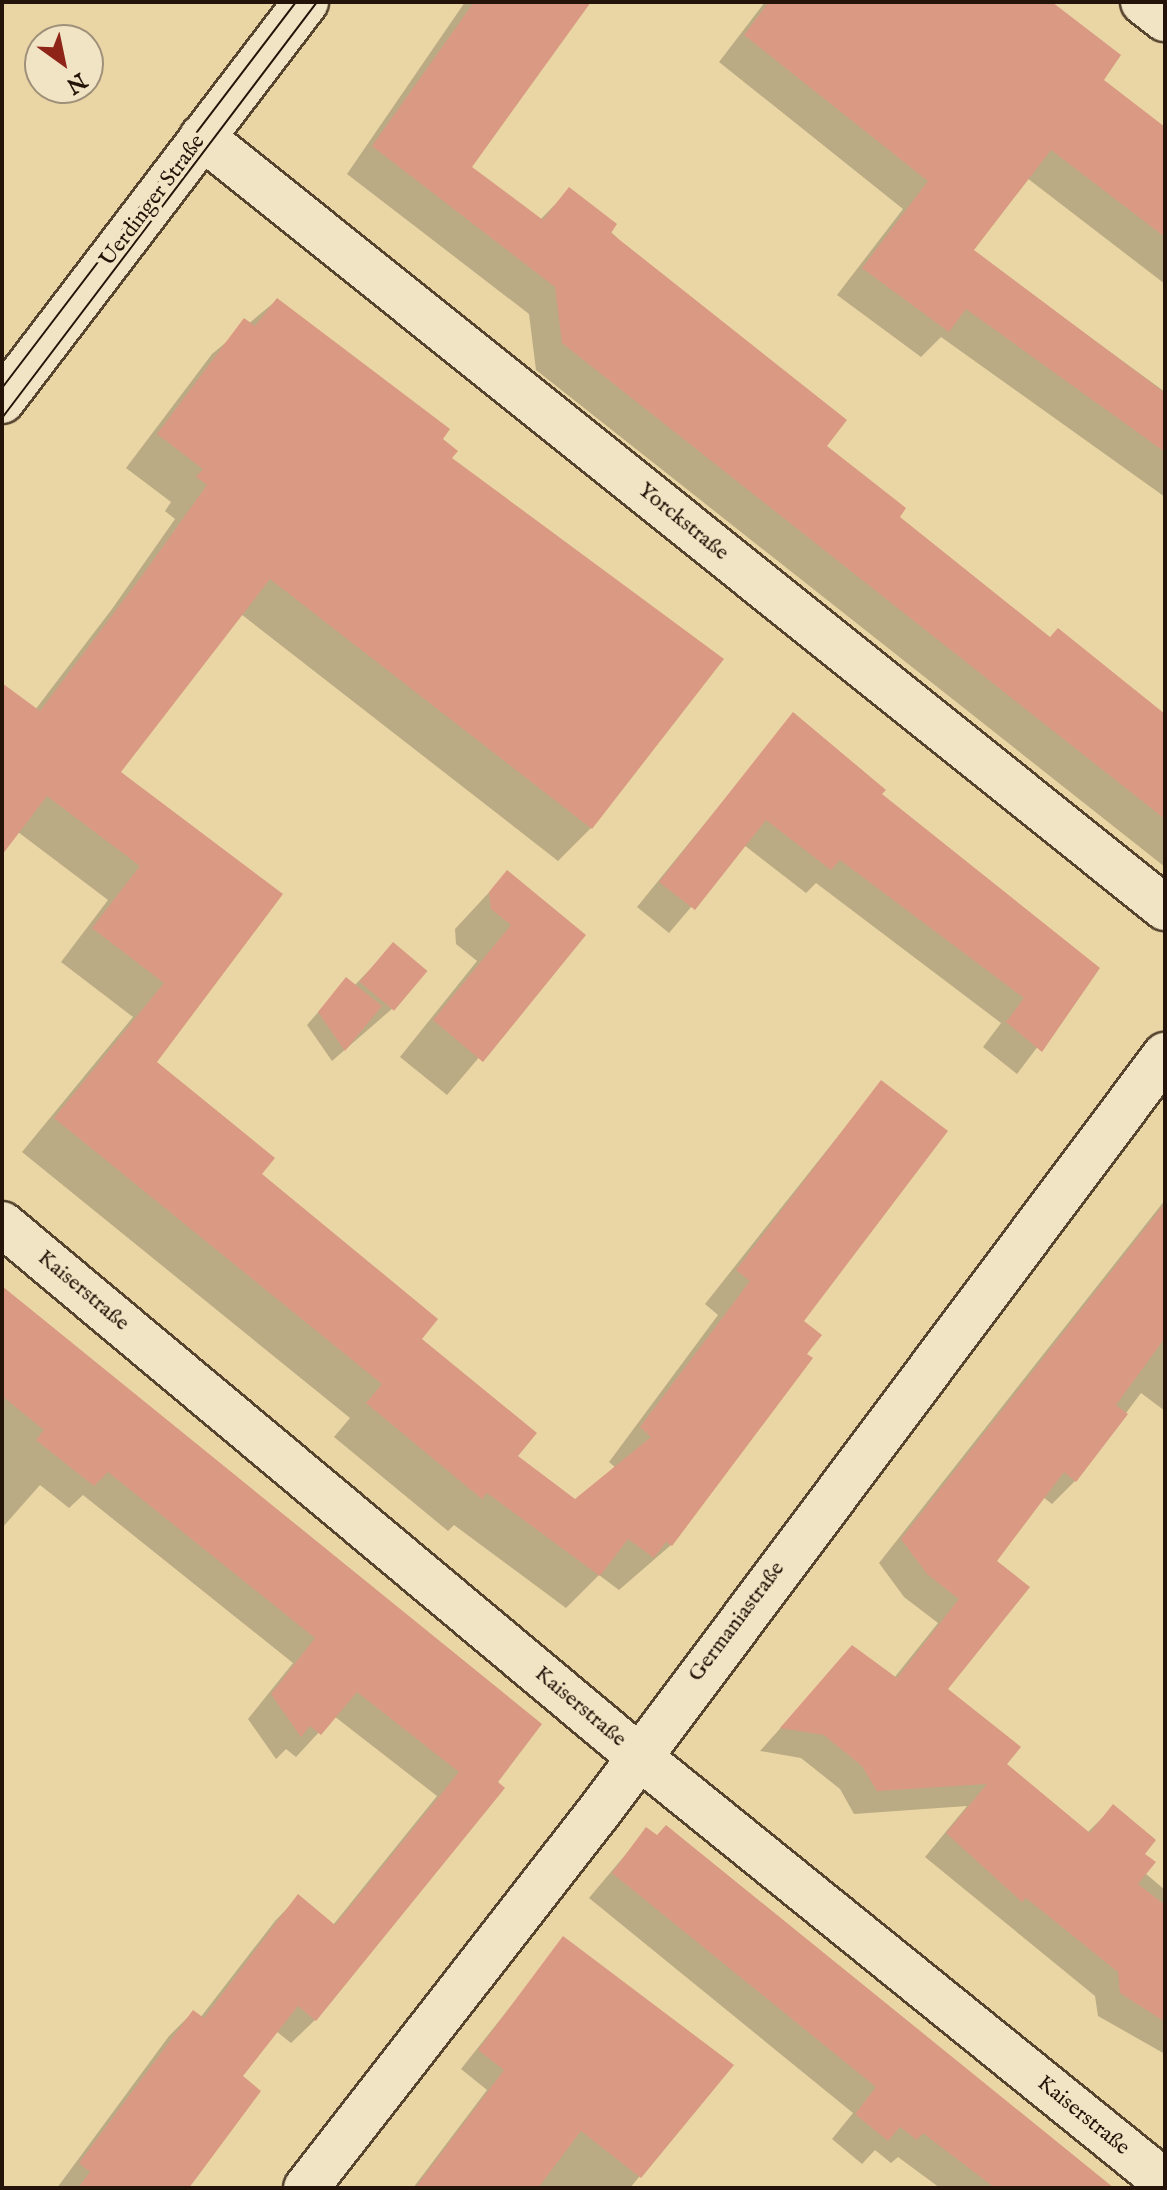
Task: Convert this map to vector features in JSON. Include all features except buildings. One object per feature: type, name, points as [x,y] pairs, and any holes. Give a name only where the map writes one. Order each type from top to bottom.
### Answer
[{"type":"street","name":"Uerdinger Straße","points":[[2,401],[306,2]]},
{"type":"street","points":[[1143,2],[1165,19]]},
{"type":"street","name":"Yorckstraße","points":[[202,137],[1165,908]]},
{"type":"street","name":"Germaniastraße","points":[[306,2188],[638,1756],[1165,1055]]},
{"type":"street","name":"Kaiserstraße","points":[[2,1224],[638,1756],[1165,2182]]},
{"type":"tram line","points":[[2,388],[296,2]]},
{"type":"tram line","points":[[2,418],[317,2]]}]
